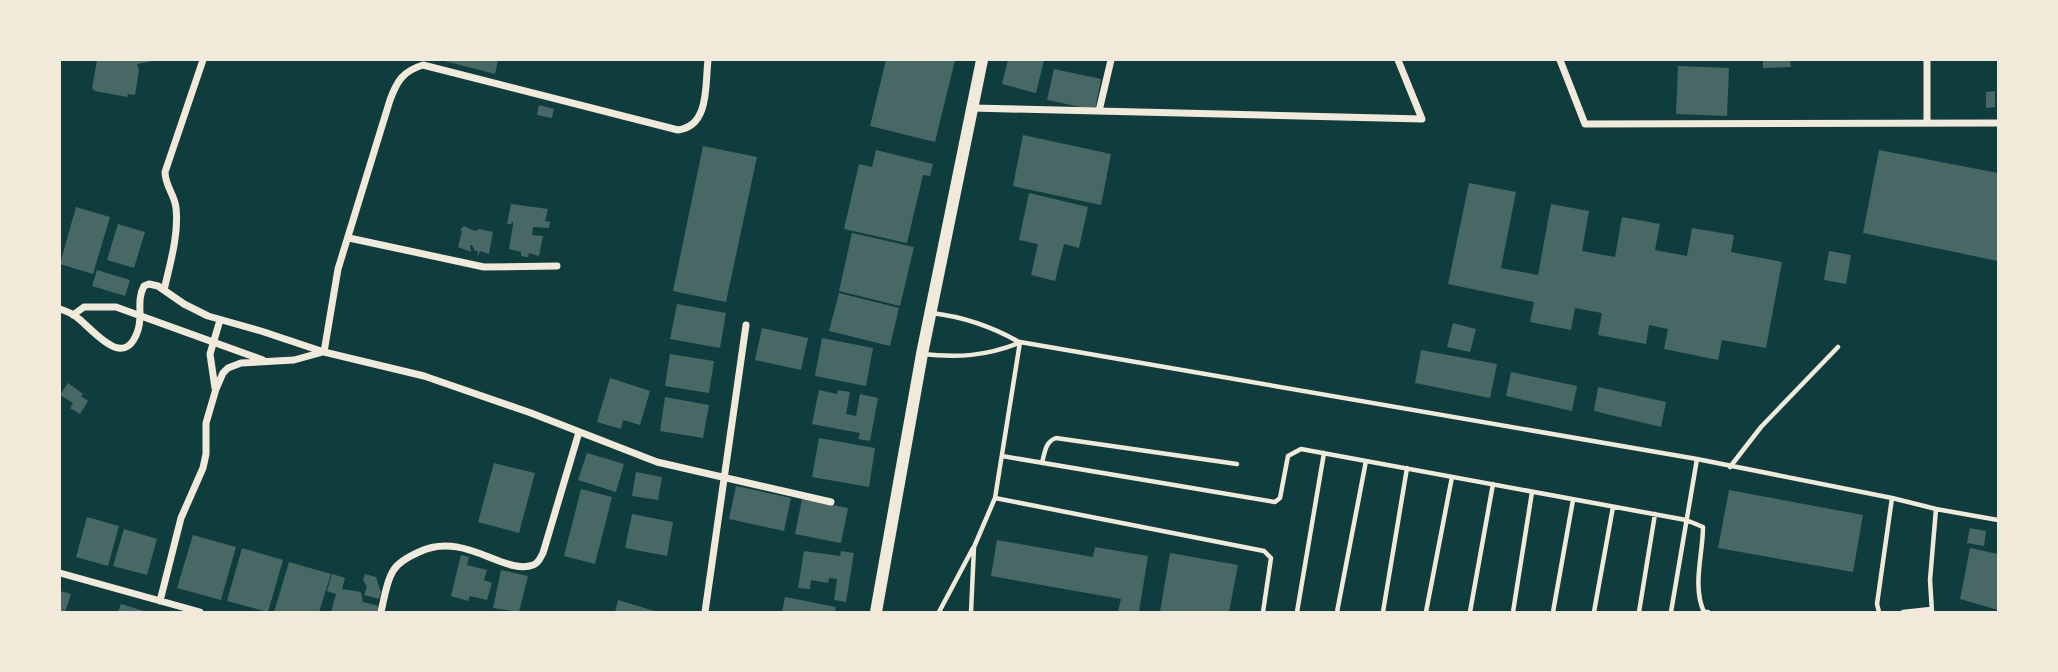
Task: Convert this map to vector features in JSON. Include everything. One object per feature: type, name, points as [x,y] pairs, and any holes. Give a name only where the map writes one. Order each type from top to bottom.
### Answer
[{"type":"street","points":[[164,290],[177,218],[174,197],[166,183],[164,172],[203,60]]},
{"type":"street","points":[[324,352],[338,270],[396,84],[402,75],[423,65],[678,130],[690,127],[701,115],[708,60]]},
{"type":"street","points":[[876,612],[922,354],[982,60]]},
{"type":"street","points":[[1099,111],[1111,60]]},
{"type":"street","points":[[972,107],[1422,119],[1398,60]]},
{"type":"street","points":[[1560,60],[1585,124],[1998,123]]},
{"type":"street","points":[[1927,60],[1927,123]]},
{"type":"street","points":[[349,237],[484,267],[557,266]]},
{"type":"street","points":[[60,309],[73,315],[102,341],[119,348],[133,340],[139,327],[139,300],[144,286],[149,284],[164,290],[195,311],[220,320],[324,352],[424,376],[657,462],[831,502]]},
{"type":"street","points":[[73,315],[84,307],[109,306],[267,362]]},
{"type":"street","points":[[216,389],[210,365],[213,341],[220,320]]},
{"type":"street","points":[[705,612],[746,325]]},
{"type":"street","points":[[160,601],[181,519],[203,468],[206,423],[216,389],[228,368],[241,363],[293,360],[324,352]]},
{"type":"street","points":[[381,612],[393,571],[409,556],[426,548],[441,545],[461,547],[518,566],[538,563],[579,432]]},
{"type":"street","points":[[60,573],[200,612]]},
{"type":"lane","points":[[930,313],[979,322],[1020,342],[1697,459],[1998,520]]},
{"type":"lane","points":[[922,354],[952,358],[976,356],[999,351],[1020,342]]},
{"type":"lane","points":[[939,612],[974,547],[995,498],[1020,342]]},
{"type":"lane","points":[[1730,467],[1761,427],[1839,347]]},
{"type":"lane","points":[[1042,463],[1046,446],[1050,440],[1056,438],[1237,464]]},
{"type":"lane","points":[[1002,456],[1275,502],[1280,498],[1288,456],[1301,449],[1686,520],[1703,527],[1699,592],[1705,612]]},
{"type":"lane","points":[[1297,612],[1324,453]]},
{"type":"lane","points":[[1671,612],[1697,459]]},
{"type":"lane","points":[[1337,612],[1366,461]]},
{"type":"lane","points":[[1382,612],[1407,468]]},
{"type":"lane","points":[[1426,612],[1452,477]]},
{"type":"lane","points":[[1470,612],[1493,484]]},
{"type":"lane","points":[[1513,612],[1532,492]]},
{"type":"lane","points":[[995,498],[1265,551],[1271,558],[1263,612]]},
{"type":"lane","points":[[1879,612],[1877,604],[1892,498]]},
{"type":"lane","points":[[1553,612],[1573,499]]},
{"type":"lane","points":[[1594,612],[1612,507]]},
{"type":"lane","points":[[1903,612],[1931,611],[1930,580],[1936,509]]},
{"type":"lane","points":[[1639,612],[1655,514]]},
{"type":"lane","points":[[971,612],[974,547]]},
{"type":"building","points":[[97,60],[153,61],[137,64],[139,70],[135,95],[128,94],[127,97],[95,91],[92,88]]},
{"type":"building","points":[[441,60],[498,60],[495,74]]},
{"type":"building","points":[[886,60],[955,60],[935,142],[870,126]]},
{"type":"building","points":[[1008,60],[1044,60],[1036,93],[1002,84]]},
{"type":"building","points":[[1763,60],[1790,60],[1791,67],[1763,68]]},
{"type":"building","points":[[1678,66],[1729,68],[1727,116],[1676,114]]},
{"type":"building","points":[[1054,69],[1101,79],[1095,110],[1047,100]]},
{"type":"building","points":[[1995,91],[1995,107],[1986,108],[1986,92]]},
{"type":"building","points":[[539,105],[554,109],[552,118],[537,115]]},
{"type":"building","points":[[1023,135],[1111,154],[1101,205],[1013,186]]},
{"type":"building","points":[[703,146],[757,157],[726,302],[673,291]]},
{"type":"building","points":[[876,150],[933,164],[930,176],[923,175],[907,243],[844,229],[859,164],[872,167]]},
{"type":"building","points":[[1879,150],[1998,173],[1998,261],[1863,233]]},
{"type":"building","points":[[1469,183],[1516,192],[1501,268],[1538,275],[1551,204],[1589,211],[1582,251],[1615,257],[1622,217],[1660,224],[1655,250],[1687,256],[1692,228],[1734,235],[1731,252],[1782,262],[1766,348],[1722,340],[1718,360],[1664,349],[1668,329],[1649,325],[1646,344],[1598,335],[1602,313],[1575,308],[1571,330],[1530,322],[1534,302],[1448,284]]},
{"type":"building","points":[[1029,193],[1088,207],[1079,248],[1064,244],[1055,281],[1031,275],[1038,244],[1019,240]]},
{"type":"building","points":[[511,204],[548,209],[545,221],[550,222],[549,228],[533,227],[532,235],[543,236],[539,256],[529,253],[528,257],[521,256],[521,252],[509,249],[513,221],[507,224]]},
{"type":"building","points":[[76,207],[110,217],[93,274],[60,264]]},
{"type":"building","points":[[118,224],[145,232],[134,268],[107,260]]},
{"type":"building","points":[[464,226],[475,231],[479,229],[493,232],[489,254],[480,251],[477,258],[478,251],[475,251],[472,245],[471,252],[458,247],[462,231],[460,230]]},
{"type":"building","points":[[852,233],[914,247],[900,306],[839,291]]},
{"type":"building","points":[[1829,251],[1851,255],[1846,284],[1824,280]]},
{"type":"building","points":[[97,270],[130,280],[125,296],[92,286]]},
{"type":"building","points":[[839,293],[899,308],[890,346],[829,331]]},
{"type":"building","points":[[677,304],[726,313],[720,348],[670,339]]},
{"type":"building","points":[[1453,323],[1476,329],[1470,352],[1447,347]]},
{"type":"building","points":[[762,328],[808,338],[801,370],[755,360]]},
{"type":"building","points":[[822,338],[873,348],[866,386],[815,376]]},
{"type":"building","points":[[1421,350],[1497,364],[1490,398],[1415,383]]},
{"type":"building","points":[[670,354],[714,361],[709,393],[665,386]]},
{"type":"building","points":[[1511,372],[1577,386],[1572,411],[1506,396]]},
{"type":"building","points":[[610,378],[650,391],[640,425],[623,420],[621,429],[597,422]]},
{"type":"building","points":[[68,383],[88,401],[80,414],[70,408],[73,403],[60,395]]},
{"type":"building","points":[[1598,387],[1666,402],[1661,427],[1594,411]]},
{"type":"building","points":[[819,390],[837,394],[838,390],[850,392],[846,414],[856,416],[860,394],[878,398],[870,441],[858,439],[860,433],[812,424]]},
{"type":"building","points":[[665,397],[709,405],[703,438],[660,431]]},
{"type":"building","points":[[819,438],[875,448],[869,487],[812,477]]},
{"type":"building","points":[[587,453],[624,464],[616,492],[578,480]]},
{"type":"building","points":[[494,463],[535,473],[519,533],[478,522]]},
{"type":"building","points":[[636,472],[662,477],[658,500],[632,496]]},
{"type":"building","points":[[736,486],[791,498],[784,531],[729,519]]},
{"type":"building","points":[[581,489],[612,497],[595,564],[564,556]]},
{"type":"building","points":[[1729,490],[1863,515],[1853,572],[1718,548]]},
{"type":"building","points":[[802,499],[848,508],[841,543],[795,534]]},
{"type":"building","points":[[632,514],[673,522],[667,556],[625,548]]},
{"type":"building","points":[[87,517],[119,526],[108,566],[76,557]]},
{"type":"building","points":[[1970,528],[1986,531],[1984,546],[1967,543]]},
{"type":"building","points":[[124,529],[157,539],[147,575],[113,566]]},
{"type":"building","points":[[193,535],[236,547],[221,600],[177,588]]},
{"type":"building","points":[[997,540],[1093,557],[1095,547],[1148,556],[1139,612],[1118,612],[1121,599],[991,576]]},
{"type":"building","points":[[242,548],[283,560],[268,612],[227,601]]},
{"type":"building","points":[[1970,548],[1998,554],[1998,610],[1960,599]]},
{"type":"building","points":[[804,551],[840,556],[841,551],[854,553],[846,602],[834,600],[837,579],[829,578],[828,583],[811,580],[810,589],[798,588]]},
{"type":"building","points":[[1170,553],[1238,565],[1229,612],[1160,612]]},
{"type":"building","points":[[461,555],[469,557],[467,565],[487,570],[484,580],[492,583],[487,600],[470,596],[468,601],[451,596]]},
{"type":"building","points":[[289,562],[331,574],[319,612],[274,612]]},
{"type":"building","points":[[501,570],[528,576],[519,612],[493,608]]},
{"type":"building","points":[[332,574],[345,578],[342,589],[361,592],[363,602],[379,606],[377,612],[331,612],[336,594],[327,591]]},
{"type":"building","points":[[365,574],[376,577],[381,592],[379,599],[364,595],[367,587],[363,580]]},
{"type":"building","points":[[60,591],[71,594],[65,612],[60,612]]},
{"type":"building","points":[[785,597],[836,607],[835,612],[782,612]]},
{"type":"building","points":[[618,600],[658,612],[615,612]]},
{"type":"building","points":[[121,604],[147,612],[118,612]]}]
